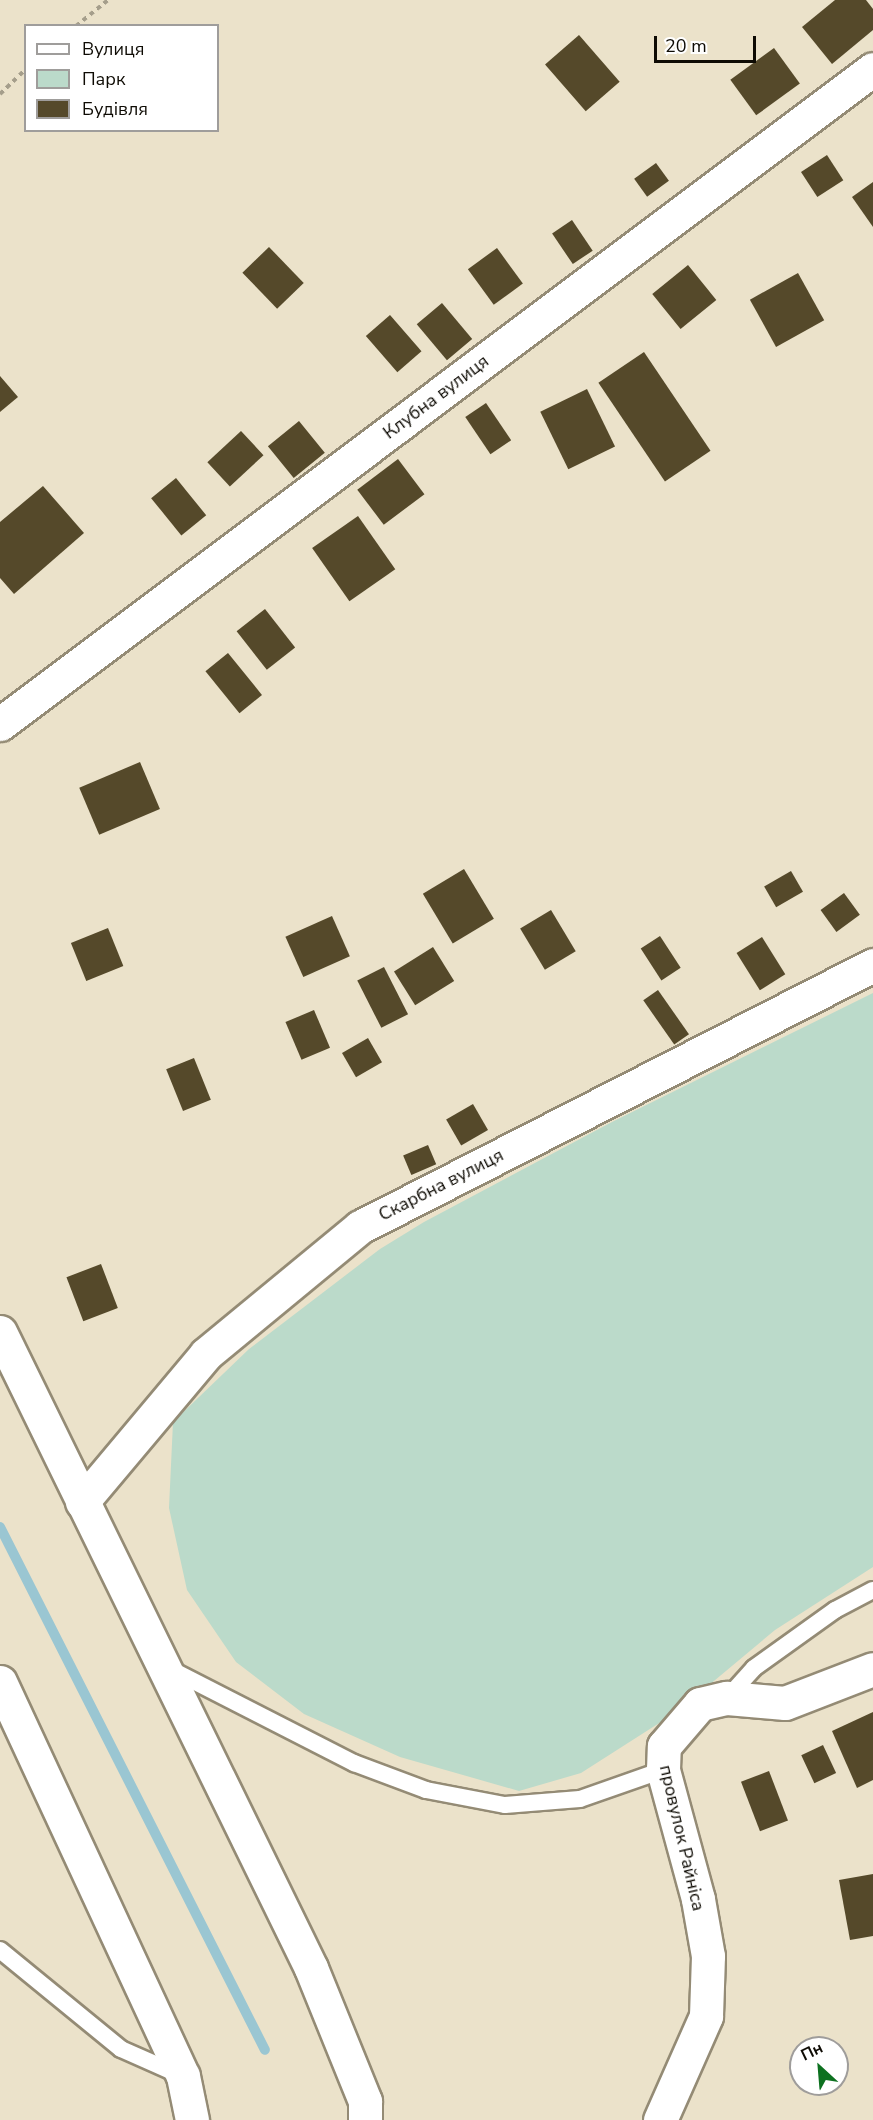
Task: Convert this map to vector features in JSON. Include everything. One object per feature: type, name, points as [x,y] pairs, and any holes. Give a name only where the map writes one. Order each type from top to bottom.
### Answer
[{"type":"street","name":"Клубна вулиця","points":[[0,724],[873,69]]},
{"type":"street","name":"Скарбна вулиця","points":[[82,1502],[206,1354],[360,1227],[873,965]]},
{"type":"street","points":[[0,1332],[312,1968],[365,2100],[365,2120]]},
{"type":"street","name":"провулок Райніса","points":[[660,2120],[706,2016],[708,1956],[698,1899],[663,1770],[664,1746],[676,1728],[700,1704],[727,1698],[785,1703],[873,1669]]},
{"type":"street","points":[[0,1682],[183,2076],[192,2120]]},
{"type":"lane","points":[[727,1698],[754,1668],[835,1610],[873,1590]]},
{"type":"lane","points":[[162,1665],[354,1763],[426,1790],[505,1805],[569,1800],[663,1770]]},
{"type":"lane","points":[[0,1950],[121,2049],[183,2076]]},
{"type":"path","points":[[78,24],[108,0]]},
{"type":"path","points":[[0,94],[24,71]]},
{"type":"green space","points":[[873,993],[873,1567],[775,1630],[678,1711],[581,1773],[519,1791],[400,1757],[304,1714],[236,1662],[187,1590],[169,1508],[173,1422],[249,1349],[380,1249],[424,1222],[612,1122]]},
{"type":"building","points":[[835,0],[866,0],[873,9],[873,30],[832,64],[802,27]]},
{"type":"building","points":[[579,35],[620,82],[586,111],[545,65]]},
{"type":"building","points":[[774,48],[800,84],[756,115],[730,80]]},
{"type":"building","points":[[827,155],[843,180],[817,197],[801,172]]},
{"type":"building","points":[[656,163],[669,181],[647,197],[634,179]]},
{"type":"building","points":[[873,182],[873,227],[852,197]]},
{"type":"building","points":[[572,220],[593,251],[573,264],[552,233]]},
{"type":"building","points":[[269,247],[304,283],[277,309],[242,273]]},
{"type":"building","points":[[497,248],[523,284],[494,305],[468,269]]},
{"type":"building","points":[[688,265],[716,300],[681,329],[652,294]]},
{"type":"building","points":[[798,273],[824,320],[776,347],[750,300]]},
{"type":"building","points":[[442,303],[472,339],[447,360],[417,324]]},
{"type":"building","points":[[390,315],[421,351],[397,372],[366,336]]},
{"type":"building","points":[[644,352],[711,451],[665,481],[598,383]]},
{"type":"building","points":[[0,376],[18,397],[0,412]]},
{"type":"building","points":[[587,389],[615,447],[568,469],[540,412]]},
{"type":"building","points":[[486,403],[511,440],[490,454],[465,417]]},
{"type":"building","points":[[299,421],[325,453],[294,478],[268,446]]},
{"type":"building","points":[[241,431],[264,455],[230,487],[207,462]]},
{"type":"building","points":[[398,459],[424,494],[384,525],[357,490]]},
{"type":"building","points":[[176,478],[206,515],[181,535],[151,498]]},
{"type":"building","points":[[43,486],[84,533],[14,594],[0,578],[0,522]]},
{"type":"building","points":[[358,516],[395,569],[349,601],[312,548]]},
{"type":"building","points":[[265,609],[295,648],[267,670],[237,631]]},
{"type":"building","points":[[228,653],[262,695],[239,713],[205,671]]},
{"type":"building","points":[[140,762],[160,809],[99,835],[79,788]]},
{"type":"building","points":[[464,869],[494,919],[453,943],[423,894]]},
{"type":"building","points":[[791,871],[803,892],[776,907],[764,886]]},
{"type":"building","points":[[844,893],[860,915],[836,932],[821,910]]},
{"type":"building","points":[[551,910],[576,951],[545,970],[520,929]]},
{"type":"building","points":[[332,916],[350,956],[303,977],[285,937]]},
{"type":"building","points":[[108,928],[123,966],[86,981],[71,943]]},
{"type":"building","points":[[660,936],[681,968],[661,980],[641,949]]},
{"type":"building","points":[[762,937],[785,974],[760,990],[737,953]]},
{"type":"building","points":[[433,947],[454,981],[415,1005],[394,971]]},
{"type":"building","points":[[384,967],[408,1014],[381,1028],[357,981]]},
{"type":"building","points":[[658,990],[689,1034],[674,1045],[643,1000]]},
{"type":"building","points":[[314,1010],[330,1048],[301,1060],[285,1022]]},
{"type":"building","points":[[368,1038],[382,1062],[356,1077],[342,1053]]},
{"type":"building","points":[[194,1058],[211,1100],[183,1111],[166,1069]]},
{"type":"building","points":[[473,1104],[488,1130],[461,1145],[446,1120]]},
{"type":"building","points":[[428,1145],[436,1164],[411,1175],[403,1156]]},
{"type":"building","points":[[101,1264],[118,1308],[83,1321],[66,1277]]},
{"type":"building","points":[[873,1712],[873,1780],[857,1788],[832,1731]]},
{"type":"building","points":[[823,1745],[836,1773],[814,1783],[801,1755]]},
{"type":"building","points":[[769,1771],[788,1820],[760,1831],[741,1782]]},
{"type":"building","points":[[873,1874],[873,1936],[850,1940],[839,1880]]},
{"type":"waterway","points":[[0,1527],[265,2050]]}]
